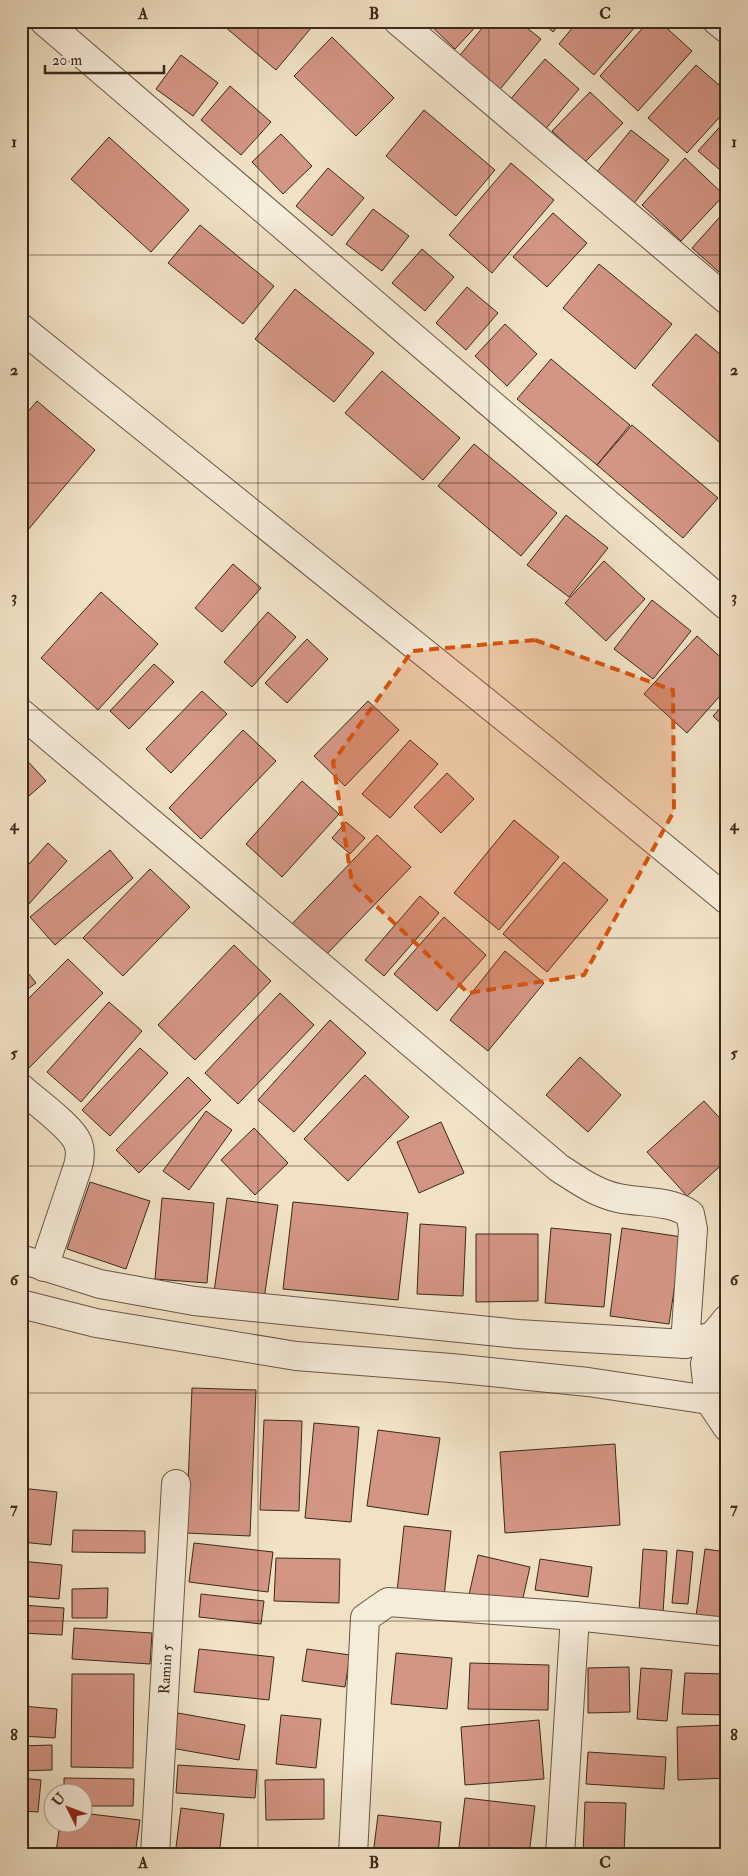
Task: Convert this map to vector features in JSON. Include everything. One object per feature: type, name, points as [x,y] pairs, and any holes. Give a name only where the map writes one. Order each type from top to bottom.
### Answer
[{"type":"street","points":[[44,21],[727,606]]},
{"type":"street","points":[[398,21],[727,300]]},
{"type":"street","points":[[717,21],[727,29]]},
{"type":"street","points":[[21,328],[545,750],[727,900]]},
{"type":"street","points":[[21,713],[559,1168],[592,1189],[617,1197],[680,1208],[690,1214],[693,1229],[685,1344]]},
{"type":"street","points":[[21,1088],[73,1134],[79,1144],[80,1156],[78,1166],[33,1263],[100,1284],[194,1302],[518,1334],[685,1344],[720,1327]]},
{"type":"street","points":[[21,1304],[96,1323],[296,1356],[450,1368],[588,1382],[710,1400]]},
{"type":"street","points":[[720,1327],[705,1364],[710,1400],[727,1427]]},
{"type":"street","name":"Ramin 5","points":[[155,1855],[176,1484]]},
{"type":"street","points":[[353,1855],[365,1618],[388,1602],[575,1616],[727,1632]]},
{"type":"street","points":[[560,1855],[575,1616]]},
{"type":"highlighted area","points":[[535,640],[673,690],[674,811],[584,975],[468,993],[352,883],[333,762],[412,651]]},
{"type":"building","points":[[218,21],[315,21],[316,22],[276,70]]},
{"type":"building","points":[[426,21],[481,21],[455,49]]},
{"type":"building","points":[[488,21],[518,21],[541,39],[497,93],[456,60]]},
{"type":"building","points":[[541,21],[563,21],[553,32]]},
{"type":"building","points":[[578,21],[640,21],[594,75],[559,44]]},
{"type":"building","points":[[649,21],[659,21],[692,51],[638,111],[600,76]]},
{"type":"building","points":[[332,37],[394,98],[356,136],[294,76]]},
{"type":"building","points":[[181,55],[218,83],[193,116],[156,89]]},
{"type":"building","points":[[545,59],[579,89],[543,132],[508,102]]},
{"type":"building","points":[[696,65],[727,92],[727,109],[687,153],[648,118]]},
{"type":"building","points":[[230,86],[271,122],[241,155],[201,120]]},
{"type":"building","points":[[590,92],[623,123],[585,162],[552,131]]},
{"type":"building","points":[[424,110],[495,170],[456,216],[386,156]]},
{"type":"building","points":[[727,119],[727,176],[698,151]]},
{"type":"building","points":[[631,130],[669,160],[630,208],[592,178]]},
{"type":"building","points":[[281,134],[312,166],[283,194],[252,162]]},
{"type":"building","points":[[109,137],[189,210],[151,252],[71,179]]},
{"type":"building","points":[[685,158],[724,195],[681,241],[642,205]]},
{"type":"building","points":[[511,163],[554,200],[492,273],[449,235]]},
{"type":"building","points":[[328,168],[364,198],[332,236],[296,206]]},
{"type":"building","points":[[373,209],[409,236],[382,271],[346,244]]},
{"type":"building","points":[[727,209],[727,279],[692,248]]},
{"type":"building","points":[[553,213],[587,243],[547,287],[513,257]]},
{"type":"building","points":[[200,225],[274,286],[243,324],[168,263]]},
{"type":"building","points":[[422,249],[454,277],[425,311],[392,283]]},
{"type":"building","points":[[599,264],[672,324],[635,369],[563,308]]},
{"type":"building","points":[[467,287],[498,313],[466,350],[436,323]]},
{"type":"building","points":[[295,289],[374,353],[334,402],[255,339]]},
{"type":"building","points":[[505,324],[537,354],[507,386],[475,356]]},
{"type":"building","points":[[696,334],[727,360],[727,444],[725,447],[652,385]]},
{"type":"building","points":[[551,359],[630,425],[597,465],[517,399]]},
{"type":"building","points":[[382,371],[460,438],[423,480],[345,413]]},
{"type":"building","points":[[37,401],[95,450],[27,531],[21,526],[21,420]]},
{"type":"building","points":[[632,425],[718,498],[683,538],[597,465]]},
{"type":"building","points":[[474,444],[557,513],[521,556],[438,486]]},
{"type":"building","points":[[566,515],[608,548],[569,597],[527,565]]},
{"type":"building","points":[[604,561],[645,599],[606,641],[565,603]]},
{"type":"building","points":[[233,564],[261,588],[222,632],[195,608]]},
{"type":"building","points":[[101,592],[158,644],[98,710],[41,658]]},
{"type":"building","points":[[652,600],[691,631],[653,679],[614,649]]},
{"type":"building","points":[[268,612],[296,637],[252,687],[224,662]]},
{"type":"building","points":[[697,636],[727,663],[727,688],[687,733],[644,694]]},
{"type":"building","points":[[307,639],[328,659],[287,703],[265,683]]},
{"type":"building","points":[[154,664],[174,682],[129,729],[110,711]]},
{"type":"building","points":[[202,691],[227,714],[171,773],[146,749]]},
{"type":"building","points":[[368,701],[399,730],[345,786],[314,756]]},
{"type":"building","points":[[727,701],[727,729],[713,716]]},
{"type":"building","points":[[243,730],[276,761],[201,839],[169,808]]},
{"type":"building","points":[[410,740],[438,764],[390,818],[362,794]]},
{"type":"building","points":[[21,754],[46,781],[21,803]]},
{"type":"building","points":[[447,773],[474,799],[441,833],[414,807]]},
{"type":"building","points":[[302,781],[339,814],[282,877],[246,844]]},
{"type":"building","points":[[514,820],[559,857],[499,930],[454,893]]},
{"type":"building","points":[[346,822],[365,838],[350,854],[332,838]]},
{"type":"building","points":[[377,835],[411,867],[323,958],[290,926]]},
{"type":"building","points":[[48,843],[67,861],[21,913],[21,873]]},
{"type":"building","points":[[110,850],[133,878],[55,945],[30,917]]},
{"type":"building","points":[[564,862],[608,900],[547,972],[503,934]]},
{"type":"building","points":[[150,869],[190,907],[123,976],[83,938]]},
{"type":"building","points":[[420,896],[439,913],[384,976],[365,960]]},
{"type":"building","points":[[444,917],[486,955],[437,1011],[394,974]]},
{"type":"building","points":[[234,945],[271,981],[195,1060],[158,1025]]},
{"type":"building","points":[[505,951],[544,983],[488,1051],[450,1020]]},
{"type":"building","points":[[68,959],[103,993],[21,1076],[21,1006]]},
{"type":"building","points":[[21,964],[36,983],[21,994]]},
{"type":"building","points":[[280,993],[314,1025],[238,1104],[205,1073]]},
{"type":"building","points":[[109,1002],[142,1031],[81,1102],[47,1072]]},
{"type":"building","points":[[330,1020],[366,1053],[294,1132],[258,1100]]},
{"type":"building","points":[[140,1048],[168,1073],[110,1136],[82,1110]]},
{"type":"building","points":[[580,1057],[621,1095],[588,1132],[546,1095]]},
{"type":"building","points":[[365,1075],[409,1117],[348,1181],[304,1139]]},
{"type":"building","points":[[188,1077],[211,1100],[139,1173],[116,1150]]},
{"type":"building","points":[[704,1101],[727,1126],[727,1160],[687,1196],[647,1152]]},
{"type":"building","points":[[206,1111],[232,1130],[189,1190],[163,1171]]},
{"type":"building","points":[[441,1122],[464,1173],[419,1193],[397,1142]]},
{"type":"building","points":[[254,1128],[288,1163],[255,1195],[221,1160]]},
{"type":"building","points":[[90,1182],[150,1201],[126,1269],[67,1249]]},
{"type":"building","points":[[162,1198],[214,1203],[207,1283],[155,1279]]},
{"type":"building","points":[[227,1198],[278,1205],[264,1299],[214,1292]]},
{"type":"building","points":[[293,1202],[408,1213],[398,1300],[283,1289]]},
{"type":"building","points":[[420,1224],[466,1227],[463,1296],[417,1294]]},
{"type":"building","points":[[551,1228],[611,1234],[604,1307],[545,1303]]},
{"type":"building","points":[[622,1228],[682,1237],[669,1324],[610,1316]]},
{"type":"building","points":[[476,1234],[538,1234],[538,1301],[476,1302]]},
{"type":"building","points":[[192,1388],[256,1390],[250,1536],[186,1533]]},
{"type":"building","points":[[264,1420],[302,1421],[299,1511],[260,1510]]},
{"type":"building","points":[[314,1423],[359,1427],[351,1522],[305,1518]]},
{"type":"building","points":[[378,1430],[440,1438],[428,1515],[367,1506]]},
{"type":"building","points":[[615,1444],[620,1525],[505,1533],[500,1452]]},
{"type":"building","points":[[21,1488],[57,1492],[51,1545],[21,1542]]},
{"type":"building","points":[[404,1526],[451,1531],[444,1597],[397,1592]]},
{"type":"building","points":[[73,1530],[145,1531],[145,1553],[72,1552]]},
{"type":"building","points":[[194,1543],[273,1552],[268,1592],[189,1582]]},
{"type":"building","points":[[643,1549],[667,1551],[663,1613],[639,1611]]},
{"type":"building","points":[[705,1549],[727,1552],[727,1628],[695,1624]]},
{"type":"building","points":[[677,1550],[693,1552],[688,1604],[672,1603]]},
{"type":"building","points":[[478,1555],[530,1567],[520,1611],[468,1599]]},
{"type":"building","points":[[276,1558],[340,1559],[339,1603],[274,1601]]},
{"type":"building","points":[[540,1559],[592,1567],[588,1597],[535,1590]]},
{"type":"building","points":[[21,1561],[62,1565],[59,1599],[21,1596]]},
{"type":"building","points":[[108,1588],[107,1618],[72,1618],[72,1589]]},
{"type":"building","points":[[201,1594],[264,1601],[261,1624],[199,1617]]},
{"type":"building","points":[[21,1605],[64,1608],[62,1635],[21,1633]]},
{"type":"building","points":[[74,1628],[152,1633],[150,1664],[72,1659]]},
{"type":"building","points":[[199,1649],[274,1657],[269,1700],[194,1692]]},
{"type":"building","points":[[307,1649],[350,1655],[345,1687],[302,1681]]},
{"type":"building","points":[[396,1653],[452,1658],[447,1709],[391,1704]]},
{"type":"building","points":[[470,1663],[549,1665],[548,1710],[468,1709]]},
{"type":"building","points":[[629,1667],[630,1712],[588,1713],[588,1668]]},
{"type":"building","points":[[641,1668],[672,1670],[667,1721],[637,1719]]},
{"type":"building","points":[[685,1673],[727,1674],[727,1715],[682,1714]]},
{"type":"building","points":[[72,1674],[134,1674],[133,1768],[71,1767]]},
{"type":"building","points":[[21,1706],[57,1709],[55,1738],[21,1736]]},
{"type":"building","points":[[178,1713],[245,1725],[239,1760],[171,1748]]},
{"type":"building","points":[[281,1715],[321,1719],[316,1768],[276,1764]]},
{"type":"building","points":[[539,1720],[544,1779],[465,1785],[461,1727]]},
{"type":"building","points":[[727,1725],[727,1778],[678,1780],[677,1727]]},
{"type":"building","points":[[52,1745],[52,1770],[21,1771],[21,1746]]},
{"type":"building","points":[[588,1752],[666,1757],[664,1789],[586,1784]]},
{"type":"building","points":[[178,1765],[257,1770],[255,1798],[176,1793]]},
{"type":"building","points":[[21,1778],[41,1780],[38,1812],[21,1811]]},
{"type":"building","points":[[64,1778],[134,1779],[133,1806],[92,1806],[92,1784],[64,1784]]},
{"type":"building","points":[[324,1779],[324,1819],[266,1820],[265,1780]]},
{"type":"building","points":[[465,1798],[535,1806],[529,1855],[458,1855]]},
{"type":"building","points":[[585,1802],[626,1803],[624,1855],[583,1855]]},
{"type":"building","points":[[181,1808],[224,1814],[219,1855],[175,1855]]},
{"type":"building","points":[[92,1814],[140,1820],[135,1855],[80,1855],[56,1852],[59,1834],[92,1834]]},
{"type":"building","points":[[378,1815],[441,1822],[438,1855],[373,1855]]}]
